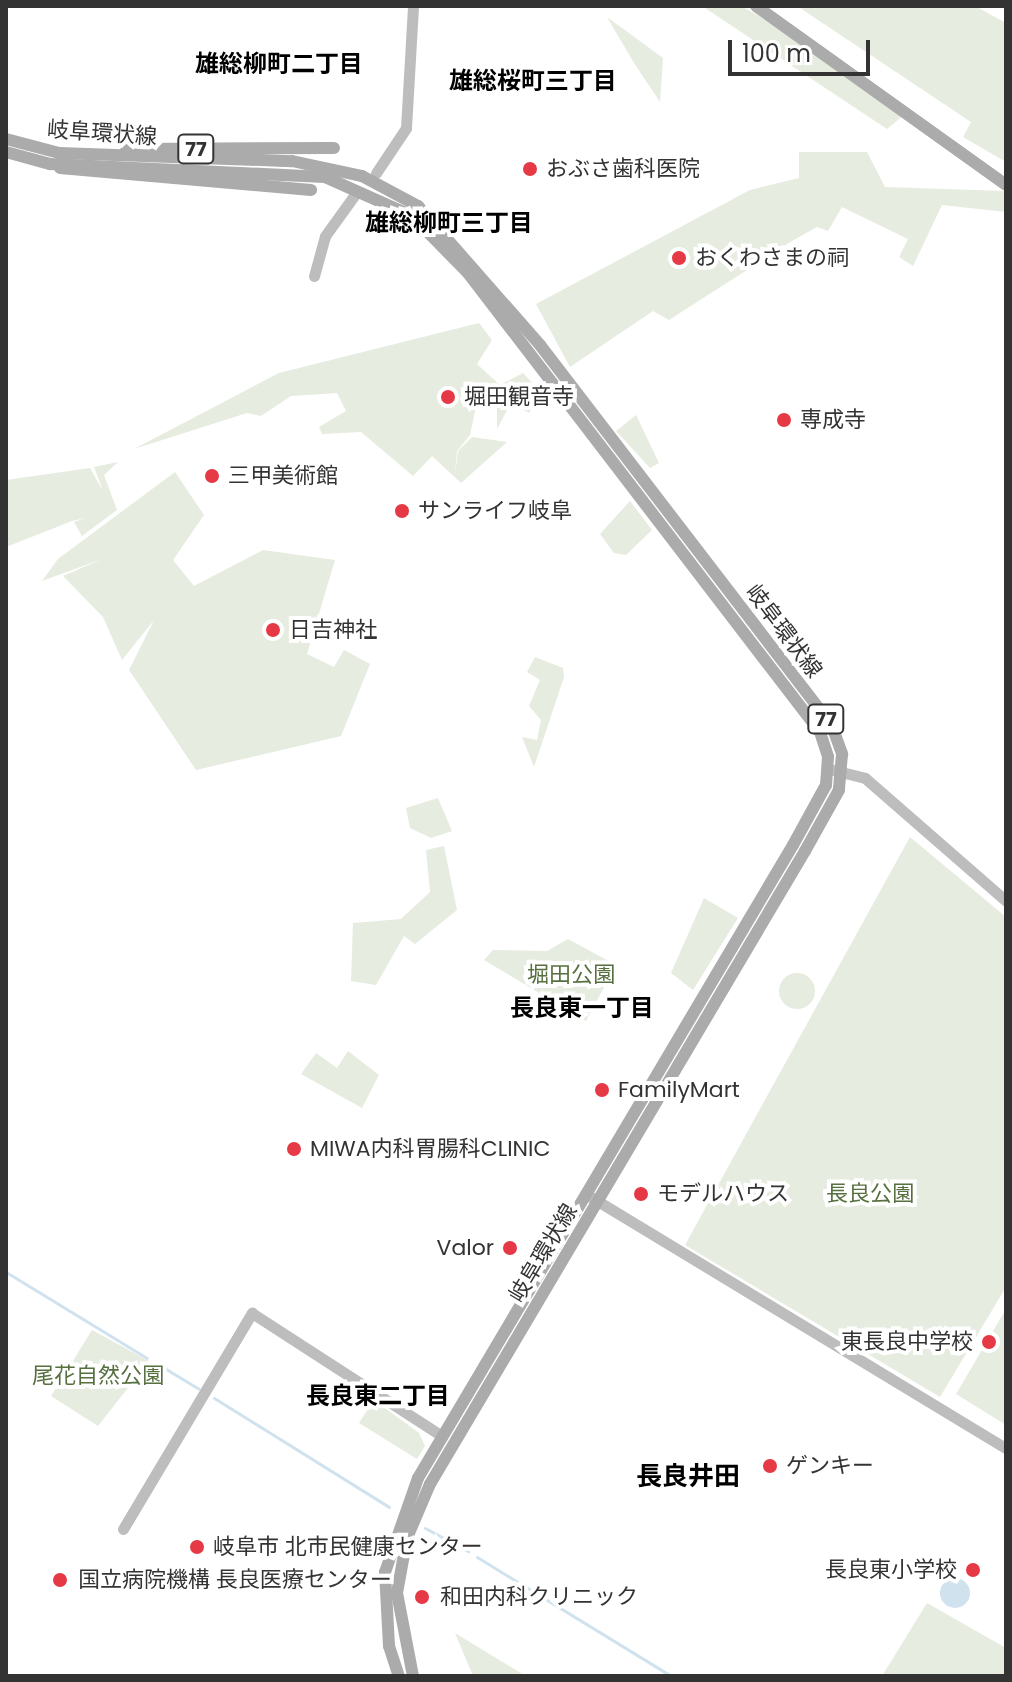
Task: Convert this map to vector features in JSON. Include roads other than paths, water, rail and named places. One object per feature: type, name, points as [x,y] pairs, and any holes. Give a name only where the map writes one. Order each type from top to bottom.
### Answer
[{"type":"main road","points":[[756,6],[1006,185]]},
{"type":"main road","name":"岐阜環状線","points":[[6,139],[59,153],[292,161],[362,176],[418,206],[477,265],[832,726],[836,769],[430,1484],[407,1538],[398,1617],[413,1676]]},
{"type":"main road","name":"77","points":[[59,153],[334,148]]},
{"type":"main road","name":"岐阜環状線","points":[[6,152],[50,164],[313,175],[358,186],[412,216],[468,273],[820,732],[836,769]]},
{"type":"main road","name":"77","points":[[50,164],[77,175],[311,190]]},
{"type":"main road","name":"岐阜環状線","points":[[399,1676],[386,1619],[388,1553],[442,1436],[592,1197]]},
{"type":"street","points":[[376,173],[406,128],[413,6]]},
{"type":"street","points":[[314,276],[325,236],[356,193]]},
{"type":"street","points":[[836,769],[865,778],[1006,901]]},
{"type":"street","points":[[592,1197],[1006,1448]]},
{"type":"street","points":[[123,1529],[252,1313],[442,1436]]},
{"type":"water","points":[[955,1578],[966,1582],[970,1593],[966,1604],[955,1608],[944,1604],[940,1593],[944,1582]]},
{"type":"waterway","points":[[6,1272],[147,1358]]},
{"type":"waterway","points":[[161,1366],[199,1389]]},
{"type":"waterway","points":[[214,1398],[389,1507]]},
{"type":"waterway","points":[[425,1528],[468,1551]]},
{"type":"waterway","points":[[477,1557],[671,1676]]},
{"type":"place","name":"おぶさ歯科医院","points":[[530,169]]},
{"type":"place","name":"おくわさまの祠","points":[[679,258]]},
{"type":"place","name":"堀田観音寺","points":[[448,397]]},
{"type":"place","name":"専成寺","points":[[784,420]]},
{"type":"place","name":"三甲美術館","points":[[212,476]]},
{"type":"place","name":"サンライフ岐阜","points":[[402,511]]},
{"type":"place","name":"日吉神社","points":[[273,630]]},
{"type":"place","name":"FamilyMart","points":[[602,1090]]},
{"type":"place","name":"MIWA内科胃腸科CLINIC","points":[[294,1149]]},
{"type":"place","name":"モデルハウス","points":[[641,1194]]},
{"type":"place","name":"Valor","points":[[510,1248]]},
{"type":"place","name":"東長良中学校","points":[[989,1342]]},
{"type":"place","name":"ゲンキー","points":[[770,1466]]},
{"type":"place","name":"岐阜市 北市民健康センター","points":[[197,1547]]},
{"type":"place","name":"長良東小学校","points":[[973,1570]]},
{"type":"place","name":"国立病院機構 長良医療センター","points":[[60,1580]]},
{"type":"place","name":"和田内科クリニック","points":[[422,1597]]},
{"type":"district","name":"雄総柳町二丁目","points":[[279,64]]},
{"type":"district","name":"雄総桜町三丁目","points":[[533,81]]},
{"type":"district","name":"雄総柳町三丁目","points":[[449,223]]},
{"type":"district","name":"長良東一丁目","points":[[582,1008]]},
{"type":"district","name":"長良東二丁目","points":[[378,1396]]},
{"type":"district","name":"長良井田","points":[[688,1477]]},
{"type":"park label","name":"堀田公園","points":[[571,975]]},
{"type":"park label","name":"長良公園","points":[[870,1194]]},
{"type":"park label","name":"尾花自然公園","points":[[98,1376]]}]
